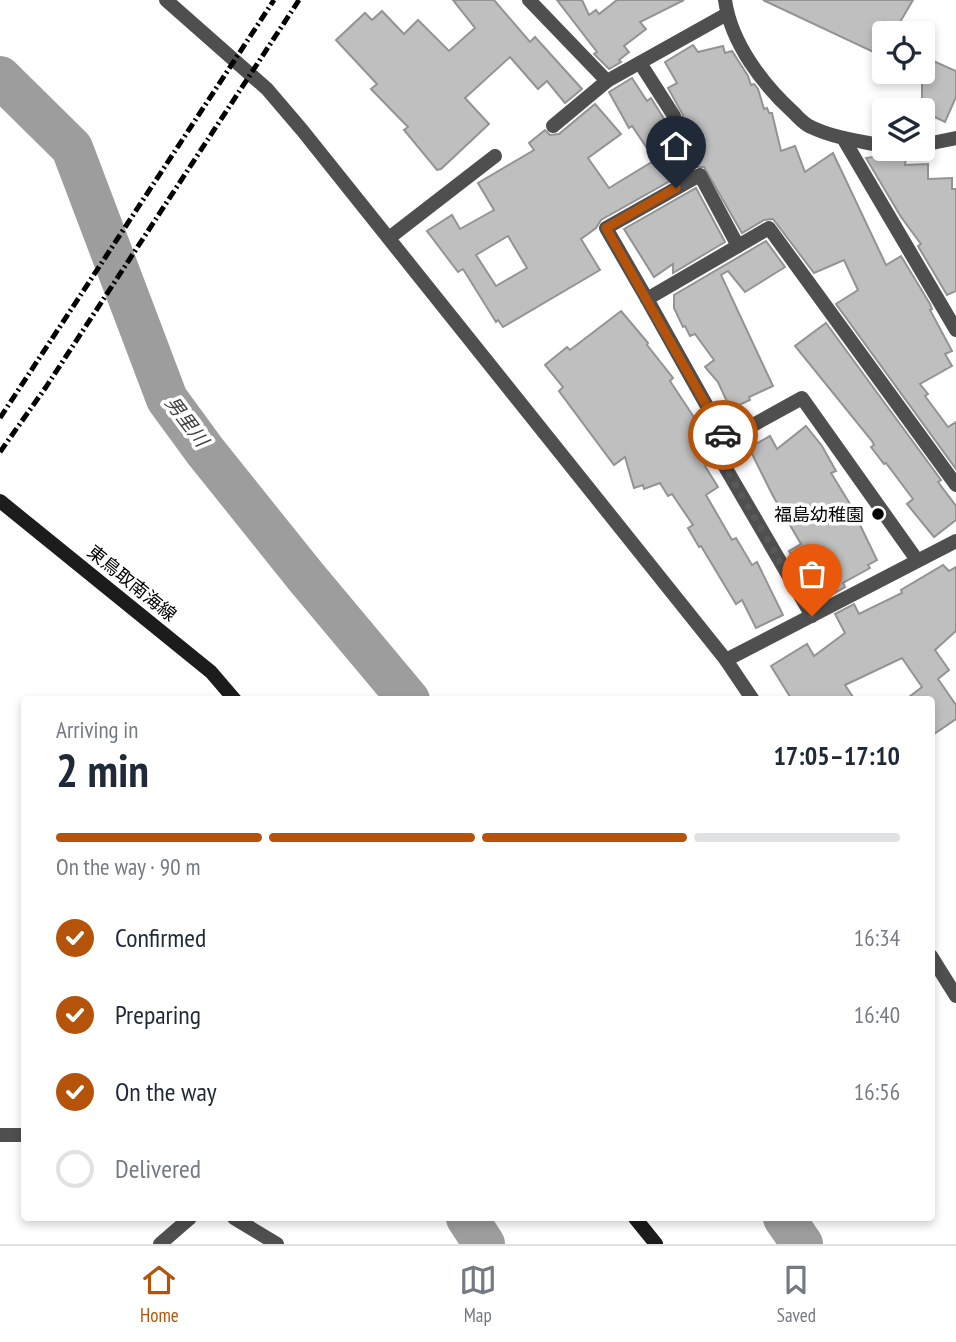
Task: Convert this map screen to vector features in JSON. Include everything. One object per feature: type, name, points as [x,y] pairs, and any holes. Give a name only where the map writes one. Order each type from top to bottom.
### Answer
[{"type":"main road","name":"東鳥取南海線","points":[[0,501],[211,671],[232,696]]},
{"type":"main road","points":[[637,1221],[656,1244]]},
{"type":"street","points":[[166,0],[267,89],[726,660],[750,696]]},
{"type":"street","points":[[529,0],[607,82]]},
{"type":"street","points":[[553,126],[607,82],[726,7],[748,57],[774,94],[808,126],[843,138],[872,144]]},
{"type":"street","points":[[640,63],[674,116]]},
{"type":"street","points":[[843,138],[956,330]]},
{"type":"street","points":[[935,142],[956,138]]},
{"type":"street","points":[[389,238],[495,156]]},
{"type":"street","points":[[726,440],[606,228],[700,175],[738,246]]},
{"type":"street","points":[[647,299],[769,228],[956,485]]},
{"type":"street","points":[[812,616],[714,448],[802,398],[917,561]]},
{"type":"street","points":[[726,660],[956,541]]},
{"type":"street","points":[[935,962],[956,996]]},
{"type":"street","points":[[0,1135],[21,1135]]},
{"type":"street","points":[[160,1244],[187,1221]]},
{"type":"street","points":[[238,1221],[261,1240],[277,1244]]},
{"type":"building","points":[[453,0],[494,0],[530,42],[535,37],[582,89],[565,103],[547,81],[538,89],[510,57],[465,98],[489,124],[437,170],[404,130],[408,127],[371,89],[377,84],[336,40],[365,13],[372,20],[382,11],[404,34],[418,20],[449,51],[475,28]]},
{"type":"building","points":[[557,0],[582,0],[589,15],[596,10],[599,14],[617,0],[684,0],[640,22],[646,29],[624,46],[629,52],[619,60],[621,62],[609,69],[594,54],[597,52]]},
{"type":"building","points":[[763,0],[913,0],[901,21],[872,21],[872,51]]},
{"type":"building","points":[[693,45],[698,52],[723,46],[725,53],[732,51],[751,85],[754,84],[758,89],[764,109],[767,108],[769,113],[772,113],[781,151],[795,146],[805,172],[833,153],[886,265],[901,256],[930,304],[930,310],[952,351],[945,354],[952,366],[920,384],[928,394],[925,396],[948,427],[956,422],[956,469],[836,304],[858,290],[844,260],[814,273],[773,219],[764,220],[742,233],[704,167],[695,167],[601,220],[596,228],[581,239],[600,270],[503,327],[498,320],[496,322],[463,269],[458,272],[427,231],[452,215],[460,229],[494,210],[478,183],[534,150],[529,143],[545,130],[550,135],[559,134],[595,104],[621,134],[588,158],[609,188],[655,160],[632,126],[629,128],[609,92],[632,78],[647,101],[651,98],[666,122],[670,125],[679,124],[683,115],[668,88],[677,83],[665,62]],"holes":[[[508,236],[527,268],[496,286],[476,255]]]},
{"type":"building","points":[[935,62],[956,71],[956,97],[945,122],[935,117],[935,98],[922,98],[922,84],[935,84]]},
{"type":"building","points":[[872,157],[872,161],[906,161],[905,165],[928,164],[928,179],[952,178],[952,189],[956,189],[956,291],[947,295],[918,246],[921,244],[901,217],[866,158]]},
{"type":"building","points":[[696,188],[725,242],[673,273],[673,264],[654,277],[624,229]]},
{"type":"building","points":[[766,241],[785,267],[745,292],[728,271],[721,275],[773,386],[737,406],[729,406],[718,382],[705,367],[714,360],[695,334],[690,336],[685,326],[683,327],[674,308],[674,295]]},
{"type":"building","points":[[621,311],[673,378],[670,381],[709,440],[702,445],[711,462],[705,466],[718,487],[706,495],[732,540],[736,538],[752,565],[757,562],[783,615],[756,628],[742,600],[736,604],[701,546],[699,547],[688,528],[693,525],[672,494],[668,496],[660,483],[644,489],[643,485],[634,488],[625,457],[614,465],[559,391],[563,387],[545,365],[567,347],[570,350]]},
{"type":"building","points":[[826,323],[941,480],[938,482],[956,506],[956,520],[934,537],[907,504],[913,499],[871,447],[874,445],[872,441],[795,346]]},
{"type":"building","points":[[806,426],[822,446],[836,471],[831,473],[850,504],[877,560],[868,565],[870,568],[843,583],[845,587],[826,598],[820,587],[812,591],[789,551],[801,544],[749,448],[770,436],[777,449]]},
{"type":"building","points":[[943,565],[949,571],[956,567],[956,631],[935,650],[949,670],[938,679],[956,705],[956,719],[935,733],[935,696],[910,696],[922,687],[902,658],[845,685],[852,696],[790,696],[771,666],[807,644],[814,656],[845,633],[835,614],[854,604],[859,614],[902,593],[901,590]]},
{"type":"waterway","name":"男里川","points":[[0,77],[72,148],[167,399],[306,577],[406,696]]},
{"type":"waterway","points":[[469,1221],[484,1244]]},
{"type":"waterway","name":"男里川","points":[[786,1221],[802,1244]]},
{"type":"railway","points":[[0,418],[274,0]]},
{"type":"railway","points":[[0,452],[46,387],[299,0]]},
{"type":"way so far","points":[[723,435],[726,440],[714,448],[812,616]]},
{"type":"place","name":"福島幼稚園","points":[[878,514]]},
{"type":"route","points":[[676,188],[606,228],[723,435]]}]
